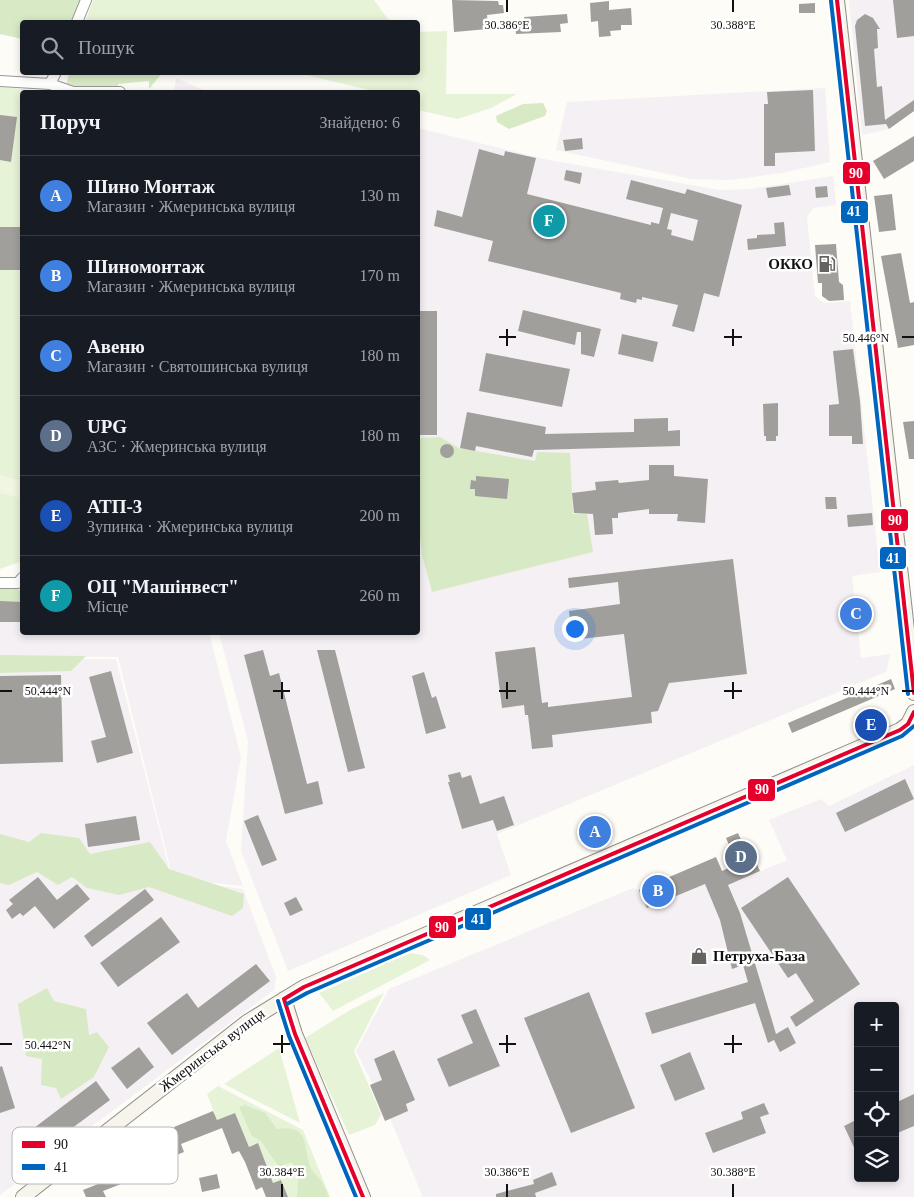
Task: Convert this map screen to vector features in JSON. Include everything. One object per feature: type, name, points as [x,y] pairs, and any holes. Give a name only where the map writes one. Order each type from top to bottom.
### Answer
[{"type":"main road","points":[[837,0],[914,693]]},
{"type":"main road","name":"Жмеринська вулиця","points":[[111,1127],[247,1022],[304,988],[674,826],[900,730],[908,724],[913,714]]},
{"type":"main road","points":[[284,999],[295,1034],[363,1197]]},
{"type":"main road","name":"Жмеринська вулиця","points":[[23,1197],[39,1184]]},
{"type":"street","points":[[79,20],[86,0]]},
{"type":"street","points":[[50,84],[54,75]]},
{"type":"street","points":[[0,81],[50,84],[67,90]]},
{"type":"street","points":[[0,583],[18,583],[20,580]]},
{"type":"shaded area","points":[[849,0],[914,0],[914,111],[889,129],[862,135]]},
{"type":"shaded area","points":[[176,78],[203,90],[174,90]]},
{"type":"shaded area","points":[[825,88],[830,162],[782,173],[730,180],[691,179],[556,150],[567,102]]},
{"type":"shaded area","points":[[420,128],[549,160],[720,190],[751,189],[833,176],[836,205],[813,208],[807,217],[815,296],[824,303],[850,301],[880,572],[852,576],[855,606],[850,606],[851,623],[857,622],[861,658],[890,654],[886,672],[497,834],[511,875],[288,971],[241,851],[248,741],[220,635],[420,635]]},
{"type":"shaded area","points":[[0,622],[20,622],[20,635],[210,635],[241,757],[226,841],[243,886],[173,879],[118,657],[0,656]]},
{"type":"shaded area","points":[[0,659],[116,659],[172,880],[243,889],[276,977],[274,990],[91,1127],[12,1127],[12,1184],[15,1184],[0,1195]]},
{"type":"shaded area","points":[[914,765],[914,1197],[423,1197],[391,1121],[356,1051],[389,989],[633,888],[639,890],[716,857],[728,885],[787,860],[769,820],[821,799],[829,806]]},
{"type":"green space","points":[[0,0],[82,0],[77,20],[20,20],[20,39],[0,34]]},
{"type":"green space","points":[[93,0],[374,0],[389,20],[86,20]]},
{"type":"green space","points":[[447,31],[446,94],[517,94],[491,108],[458,119],[420,110],[420,90],[369,90],[306,75],[420,75],[420,32]]},
{"type":"green space","points":[[69,75],[160,75],[149,89],[149,81],[118,84],[119,89],[73,89],[66,86]]},
{"type":"green space","points":[[0,87],[33,90],[20,90],[20,562],[0,569]]},
{"type":"green space","points":[[543,103],[547,111],[545,116],[509,129],[497,122],[496,116],[523,104]]},
{"type":"green space","points":[[440,437],[459,448],[535,461],[537,452],[570,453],[573,514],[587,514],[593,552],[432,592],[422,555],[420,537],[420,438]]},
{"type":"green space","points":[[0,475],[20,480],[20,498],[0,493]]},
{"type":"green space","points":[[0,588],[16,588],[20,591],[20,622],[0,622]]},
{"type":"green space","points":[[0,655],[86,656],[71,671],[0,673]]},
{"type":"green space","points":[[41,833],[79,838],[90,854],[150,842],[169,869],[244,894],[243,908],[232,916],[149,887],[119,895],[87,888],[72,877],[58,885],[37,872],[9,885],[0,883],[0,834],[29,842]]},
{"type":"green space","points":[[410,953],[423,955],[430,960],[333,1011],[319,993]]},
{"type":"green space","points":[[47,988],[54,1001],[86,1009],[89,1035],[97,1032],[109,1047],[94,1077],[61,1099],[56,1088],[41,1085],[42,1059],[26,1056],[18,1004]]},
{"type":"green space","points":[[384,993],[354,1051],[381,1114],[375,1125],[349,1135],[305,1038],[350,1010]]},
{"type":"green space","points":[[279,1048],[300,1123],[224,1084]]},
{"type":"green space","points":[[218,1086],[303,1130],[330,1197],[288,1197],[281,1180],[273,1183],[258,1144],[249,1147],[235,1113],[217,1120],[207,1094]]},
{"type":"green space","points":[[245,1105],[265,1113],[277,1129],[287,1128],[300,1133],[305,1143],[311,1168],[322,1182],[329,1197],[297,1197],[299,1169],[291,1162],[279,1167],[261,1141],[252,1136],[239,1107]]},
{"type":"building","points":[[452,0],[498,1],[499,5],[503,5],[504,13],[487,15],[488,29],[454,32]]},
{"type":"building","points":[[893,0],[914,0],[914,36],[897,38]]},
{"type":"building","points":[[609,1],[609,10],[631,8],[632,25],[621,25],[621,30],[610,31],[611,36],[599,37],[598,21],[591,22],[590,3]]},
{"type":"building","points":[[815,3],[815,13],[799,13],[799,4]]},
{"type":"building","points":[[567,14],[568,23],[560,24],[561,32],[516,34],[515,26],[525,25],[524,17]]},
{"type":"building","points":[[865,14],[873,18],[880,29],[877,29],[878,48],[874,49],[877,87],[882,86],[885,120],[914,100],[914,111],[889,129],[886,124],[865,126],[855,26],[857,20]]},
{"type":"building","points":[[813,90],[815,151],[775,153],[775,166],[764,166],[764,104],[768,104],[767,92]]},
{"type":"building","points":[[0,115],[17,117],[11,162],[0,160]]},
{"type":"building","points":[[914,136],[914,161],[884,179],[873,161]]},
{"type":"building","points":[[582,138],[583,149],[565,151],[563,140]]},
{"type":"building","points":[[479,149],[504,156],[505,151],[536,158],[527,194],[651,225],[651,222],[659,224],[663,208],[626,199],[631,180],[685,194],[687,189],[742,205],[719,297],[704,293],[694,332],[672,326],[678,305],[642,297],[642,300],[637,299],[636,303],[620,299],[621,293],[488,261],[493,241],[434,226],[437,210],[462,217]],"holes":[[[671,213],[698,220],[693,241],[671,235],[672,230],[667,229]]]},
{"type":"building","points":[[566,170],[582,173],[580,184],[564,180]]},
{"type":"building","points":[[789,185],[791,195],[768,198],[766,188]]},
{"type":"building","points":[[827,186],[828,197],[816,198],[815,187]]},
{"type":"building","points":[[892,194],[896,230],[879,232],[874,196]]},
{"type":"building","points":[[784,222],[786,246],[748,250],[747,239],[757,238],[757,235],[775,234],[774,223]]},
{"type":"building","points":[[0,227],[20,227],[20,270],[0,270]]},
{"type":"building","name":"ОККО","points":[[836,244],[839,282],[843,285],[844,300],[829,301],[822,296],[822,283],[818,283],[815,245]]},
{"type":"building","points":[[901,253],[910,303],[914,302],[914,345],[898,348],[881,256]]},
{"type":"building","points":[[523,310],[601,329],[594,357],[581,354],[581,332],[577,332],[575,345],[518,331]]},
{"type":"building","points":[[420,311],[437,311],[437,435],[420,435]]},
{"type":"building","points":[[622,334],[658,342],[653,362],[618,354]]},
{"type":"building","points":[[853,349],[860,401],[863,444],[852,444],[852,436],[829,436],[829,405],[839,404],[833,351]]},
{"type":"building","points":[[486,353],[570,369],[562,407],[479,391]]},
{"type":"building","points":[[778,403],[778,436],[776,436],[776,441],[766,441],[766,436],[764,436],[763,404]]},
{"type":"building","points":[[467,412],[546,427],[545,434],[634,432],[634,419],[668,418],[668,431],[680,430],[680,446],[534,450],[532,457],[476,446],[475,451],[460,448]]},
{"type":"building","points":[[914,421],[914,459],[909,459],[903,422]]},
{"type":"building","points":[[447,444],[452,446],[454,451],[452,456],[447,458],[442,456],[440,451],[442,446]]},
{"type":"building","points":[[649,465],[674,465],[674,476],[708,479],[705,523],[677,521],[678,514],[649,514],[649,509],[618,513],[618,518],[612,518],[613,534],[595,535],[593,514],[574,513],[572,493],[596,490],[595,482],[618,480],[619,483],[649,480]]},
{"type":"building","points":[[476,476],[509,479],[507,499],[475,496],[475,489],[470,489],[471,480],[476,481]]},
{"type":"building","points":[[825,497],[836,497],[837,509],[826,509]]},
{"type":"building","points":[[872,513],[873,525],[848,527],[847,515]]},
{"type":"building","points":[[733,559],[747,674],[669,683],[658,711],[651,712],[652,723],[552,735],[553,747],[532,749],[528,715],[525,715],[524,705],[502,708],[495,652],[535,647],[542,703],[548,702],[548,707],[632,697],[624,634],[572,640],[569,611],[620,604],[618,582],[569,588],[568,578]]},
{"type":"building","points":[[0,601],[20,602],[20,622],[0,622]]},
{"type":"building","points":[[860,605],[862,622],[851,623],[850,606]]},
{"type":"building","points":[[263,650],[270,676],[279,673],[307,784],[318,781],[323,804],[285,814],[244,655]]},
{"type":"building","points":[[317,650],[335,650],[365,768],[348,772]]},
{"type":"building","points":[[111,671],[133,753],[97,763],[91,741],[106,737],[89,677]]},
{"type":"building","points":[[424,672],[432,698],[436,696],[446,728],[426,734],[412,676]]},
{"type":"building","points":[[61,675],[63,762],[0,764],[0,676]]},
{"type":"building","points":[[891,679],[895,689],[792,733],[788,723]]},
{"type":"building","points":[[460,772],[462,778],[471,775],[480,804],[504,796],[514,825],[497,831],[493,820],[462,829],[448,782],[450,782],[448,775]]},
{"type":"building","points":[[905,779],[914,799],[845,832],[836,813]]},
{"type":"building","points":[[258,815],[277,860],[262,866],[244,821]]},
{"type":"building","points":[[136,816],[140,840],[88,847],[85,824]]},
{"type":"building","points":[[598,824],[602,835],[592,839],[588,828]]},
{"type":"building","points":[[738,833],[749,858],[753,856],[760,871],[728,885],[740,913],[776,1034],[788,1027],[796,1043],[780,1052],[774,1040],[768,1043],[755,1003],[652,1034],[645,1013],[748,982],[743,965],[732,969],[720,920],[705,884],[647,908],[639,890],[716,857],[722,871],[737,864],[726,838]]},
{"type":"building","points":[[38,877],[57,900],[77,884],[90,899],[54,929],[35,906],[23,916],[20,913],[12,919],[6,910],[13,904],[9,900]]},
{"type":"building","points":[[788,877],[860,984],[796,1027],[790,1017],[814,1001],[796,973],[788,978],[741,908]]},
{"type":"building","points":[[145,889],[154,900],[92,947],[84,936]]},
{"type":"building","points":[[296,897],[303,910],[290,916],[284,903]]},
{"type":"building","points":[[161,917],[180,942],[118,987],[100,963]]},
{"type":"building","points":[[256,964],[270,981],[172,1055],[147,1023],[187,993],[198,1008]]},
{"type":"building","points":[[589,992],[635,1108],[571,1133],[524,1018]]},
{"type":"building","points":[[476,1009],[500,1066],[449,1087],[437,1059],[473,1043],[461,1015]]},
{"type":"building","points":[[139,1047],[154,1067],[127,1089],[111,1068]]},
{"type":"building","points":[[394,1050],[415,1100],[406,1104],[408,1111],[385,1121],[370,1085],[382,1080],[374,1059]]},
{"type":"building","points":[[690,1052],[705,1089],[675,1101],[660,1065]]},
{"type":"building","points":[[2,1066],[15,1108],[0,1113],[0,1067]]},
{"type":"building","points":[[96,1081],[110,1100],[74,1127],[35,1127]]},
{"type":"building","points":[[914,1094],[914,1126],[899,1132],[899,1101]]},
{"type":"building","points":[[764,1103],[769,1114],[760,1117],[766,1133],[713,1153],[705,1133],[743,1119],[741,1112]]},
{"type":"building","points":[[213,1111],[217,1120],[235,1113],[249,1147],[258,1143],[273,1183],[281,1180],[288,1197],[266,1197],[262,1187],[256,1190],[239,1151],[232,1154],[222,1128],[181,1144],[184,1152],[178,1154],[178,1127],[174,1127]]},
{"type":"building","points":[[854,1121],[854,1147],[844,1126]]},
{"type":"building","points":[[552,1172],[557,1185],[535,1193],[536,1197],[496,1197],[496,1194],[534,1184],[533,1180]]},
{"type":"building","points":[[217,1174],[220,1188],[202,1192],[199,1178]]},
{"type":"building","points":[[98,1184],[121,1184],[103,1191],[106,1197],[86,1197],[83,1190]]},
{"type":"transit line","name":"90","points":[[837,0],[914,693]]},
{"type":"transit line","name":"41","points":[[831,1],[908,694]]},
{"type":"transit line","name":"90","points":[[284,999],[304,987],[900,730],[908,724],[914,712]]},
{"type":"transit line","name":"41","points":[[287,1004],[307,993],[902,736],[914,726]]},
{"type":"transit line","name":"90","points":[[284,999],[295,1034],[363,1197]]},
{"type":"transit line","name":"41","points":[[278,1001],[289,1036],[356,1197]]},
{"type":"place","name":"ОЦ \"Машінвест\"","points":[[549,221]]},
{"type":"place","name":"ОККО","points":[[827,264]]},
{"type":"place","name":"Авеню","points":[[856,614]]},
{"type":"place","name":"АТП-3","points":[[871,725]]},
{"type":"place","name":"Шино Монтаж","points":[[595,832]]},
{"type":"place","name":"UPG","points":[[741,857]]},
{"type":"place","name":"Шиномонтаж","points":[[658,891]]},
{"type":"place","name":"Петруха-База","points":[[699,956]]}]
